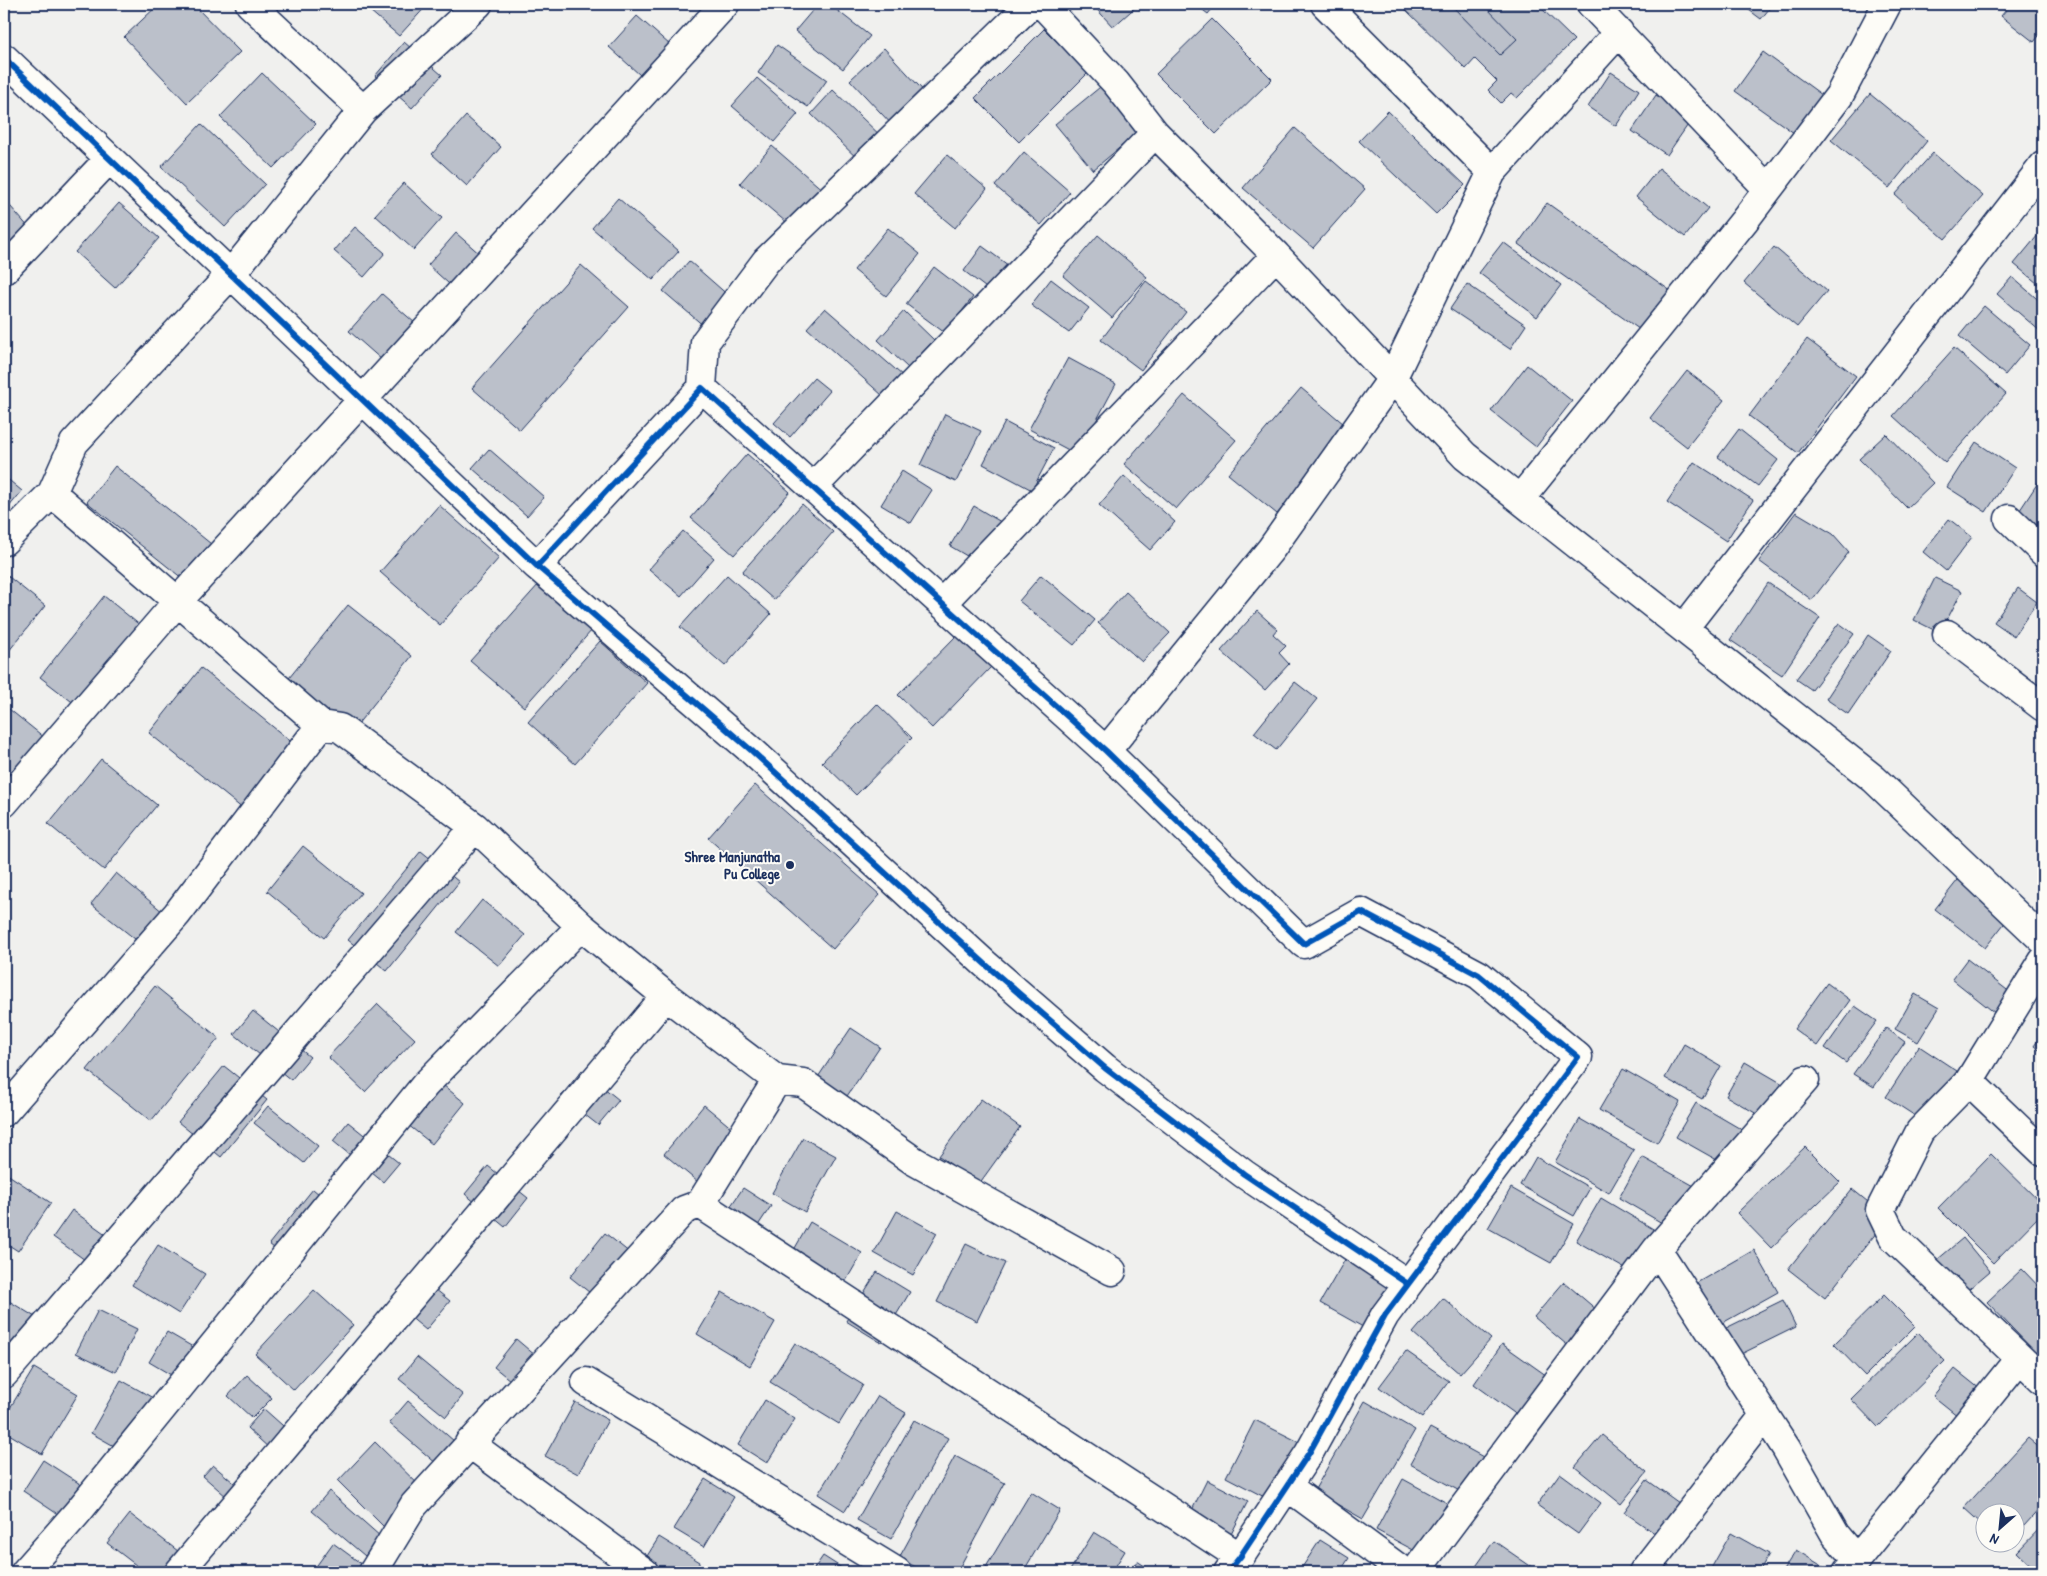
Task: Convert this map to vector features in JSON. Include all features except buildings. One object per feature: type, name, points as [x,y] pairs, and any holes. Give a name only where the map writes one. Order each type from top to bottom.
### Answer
[{"type":"street","points":[[250,4],[363,110]]},
{"type":"street","points":[[4,541],[52,493],[74,443],[231,274],[363,110],[478,4]]},
{"type":"street","points":[[4,803],[178,602],[725,4]]},
{"type":"street","points":[[537,566],[702,388],[705,342],[766,261],[1031,4]]},
{"type":"street","points":[[1042,4],[1116,83],[1155,133],[1276,255],[1465,456],[1874,779],[2043,940]]},
{"type":"street","points":[[1325,4],[1492,172]]},
{"type":"street","points":[[1591,4],[1768,189]]},
{"type":"street","points":[[1520,499],[1768,189],[1839,96],[1887,4]]},
{"type":"street","points":[[1106,751],[1271,548],[1392,379],[1492,172],[1619,32]]},
{"type":"street","points":[[4,58],[537,566],[752,751],[985,964],[1105,1068],[1244,1174],[1408,1284]]},
{"type":"street","points":[[813,488],[1155,133]]},
{"type":"street","points":[[4,270],[110,159]]},
{"type":"street","points":[[1684,628],[2043,166]]},
{"type":"street","points":[[942,603],[1276,255]]},
{"type":"street","points":[[700,1204],[1234,1565],[1309,1453],[1385,1315],[1578,1057],[1479,975],[1362,912],[1304,944],[1106,751],[702,388]]},
{"type":"street","points":[[52,493],[321,725],[340,728],[475,827],[581,926],[666,996],[777,1080],[803,1084],[914,1161],[1112,1271]]},
{"type":"street","points":[[2009,519],[2043,552]]},
{"type":"street","points":[[1947,634],[2043,707]]},
{"type":"street","points":[[4,1112],[177,914],[321,725]]},
{"type":"street","points":[[4,1374],[475,827]]},
{"type":"street","points":[[25,1572],[77,1513],[425,1084],[581,926]]},
{"type":"street","points":[[2043,961],[1969,1081],[1920,1131],[1880,1210],[1894,1237],[2043,1380]]},
{"type":"street","points":[[179,1572],[666,996]]},
{"type":"street","points":[[373,1572],[414,1505],[468,1444],[684,1210],[700,1204],[777,1080]]},
{"type":"street","points":[[1415,1572],[1657,1249],[1806,1080]]},
{"type":"street","points":[[1969,1081],[2043,1152]]},
{"type":"street","points":[[1657,1249],[1786,1448],[1852,1566],[2020,1359]]},
{"type":"street","points":[[586,1382],[897,1572]]},
{"type":"street","points":[[1643,1572],[1764,1416]]},
{"type":"street","points":[[468,1444],[644,1572]]},
{"type":"street","points":[[1287,1486],[1404,1572]]},
{"type":"cycle path","points":[[4,58],[537,566],[752,751],[985,964],[1105,1068],[1244,1174],[1408,1284]]},
{"type":"cycle path","points":[[537,566],[702,388],[1106,751],[1304,944],[1361,912],[1479,975],[1578,1057],[1385,1315],[1309,1453],[1228,1572]]},
{"type":"place","name":"Shree Manjunatha Pu College","points":[[790,865]]}]
